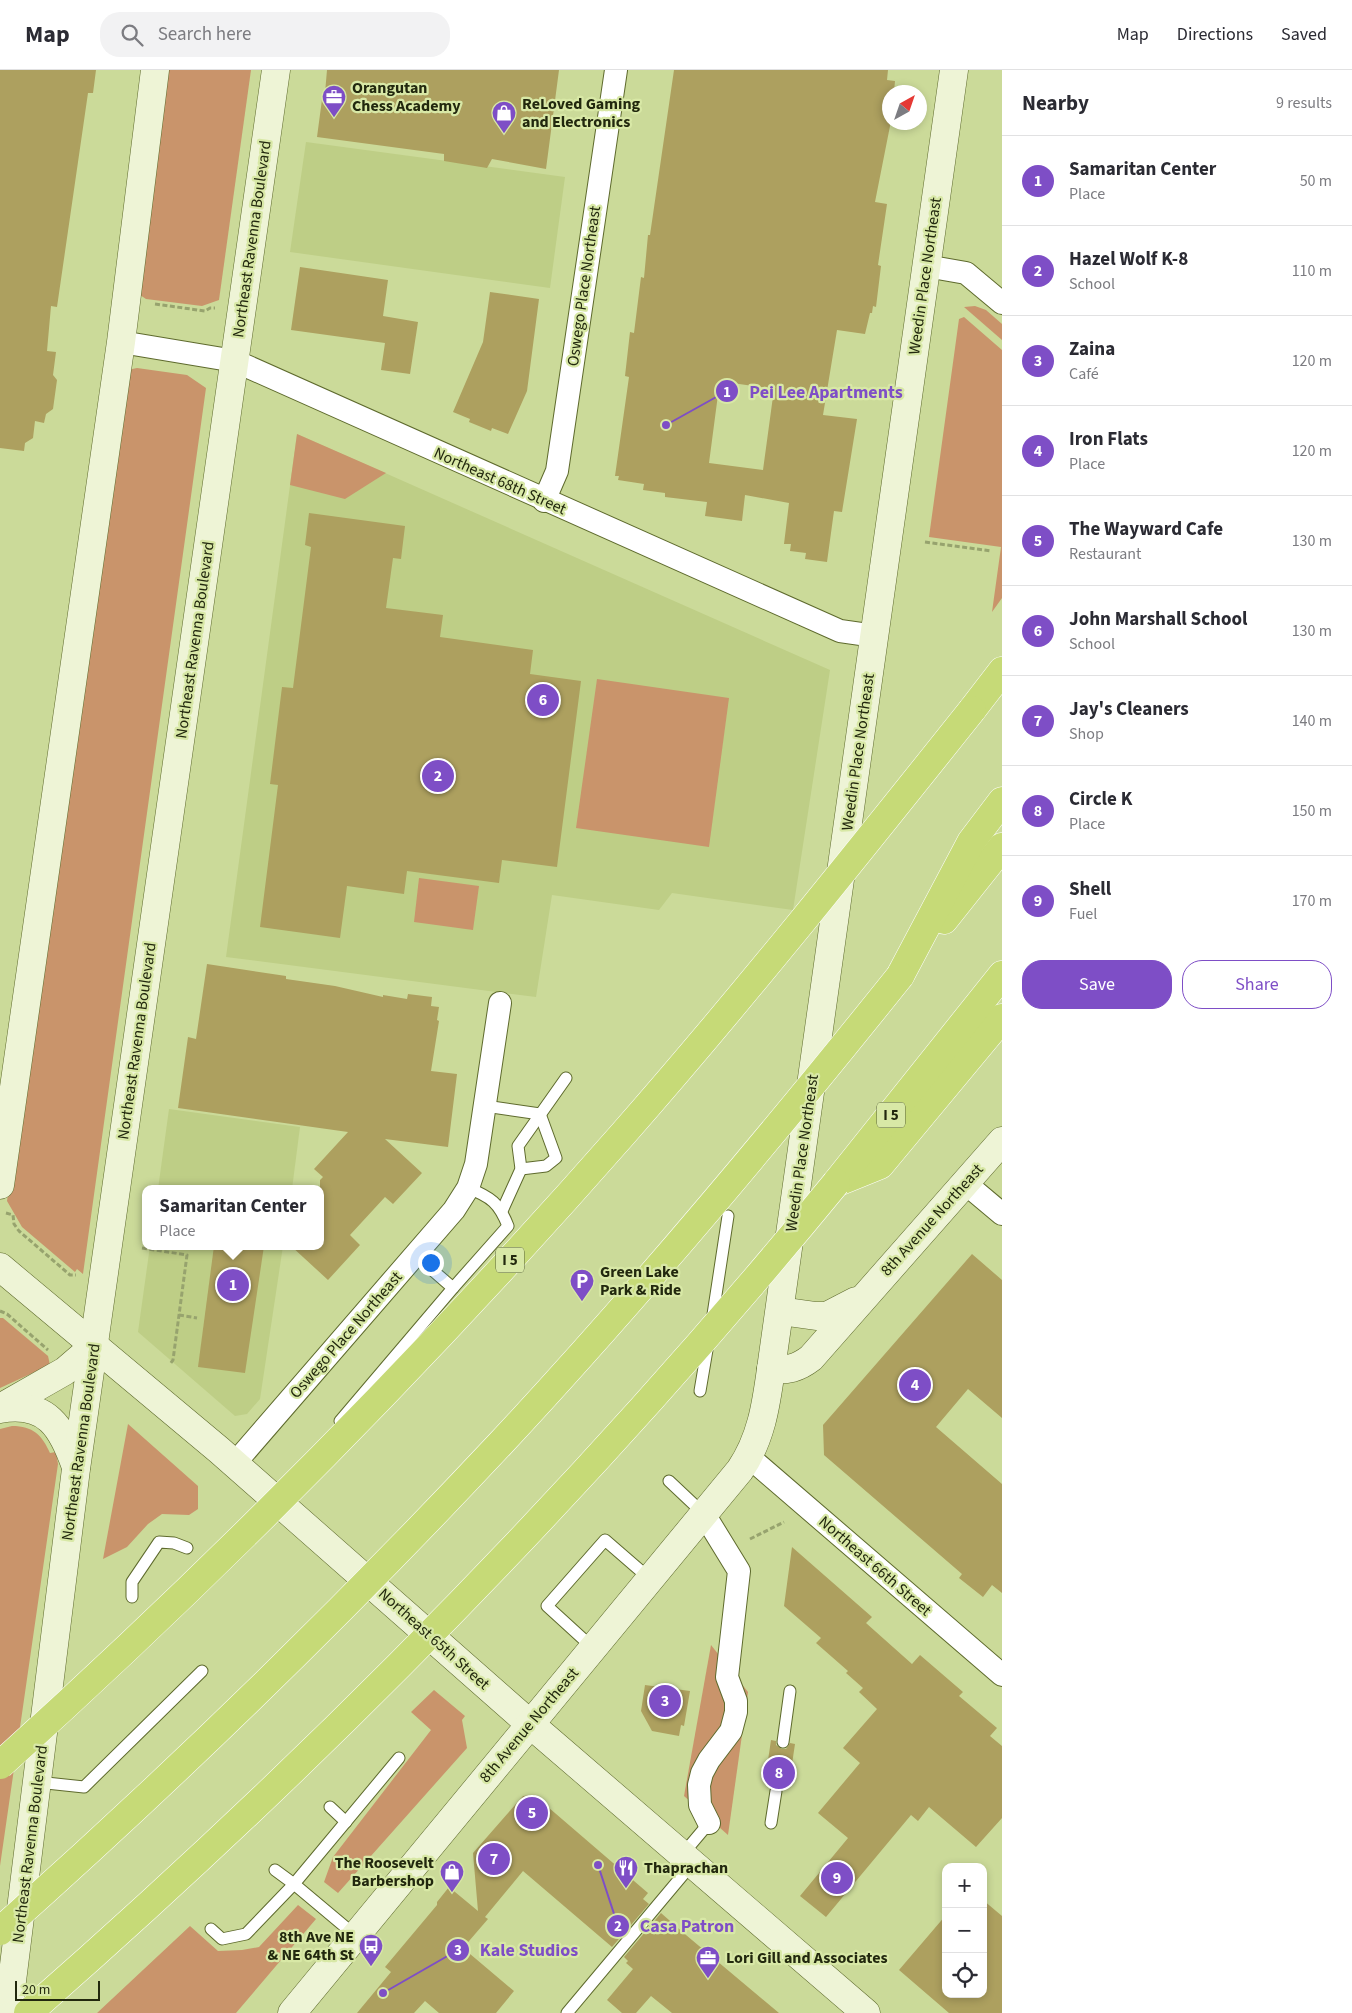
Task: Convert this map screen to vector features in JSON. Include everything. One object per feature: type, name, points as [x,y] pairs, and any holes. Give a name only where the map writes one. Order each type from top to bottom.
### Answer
[{"type":"highway","name":"I 5","points":[[0,1765],[146,1630],[245,1534],[349,1430],[524,1244],[713,1030],[801,924],[1002,671]]},
{"type":"highway","points":[[900,976],[971,842],[1002,801]]},
{"type":"highway","points":[[0,1931],[142,1802],[244,1705],[417,1531],[501,1442],[615,1316],[745,1167],[1002,847]]},
{"type":"highway","name":"I 5","points":[[28,2013],[225,1835],[350,1715],[472,1591],[591,1464],[707,1335],[836,1182],[1002,975]]},
{"type":"highway","points":[[836,1182],[880,1165],[1002,1018]]},
{"type":"main road","points":[[0,1185],[121,342],[155,70]]},
{"type":"main road","name":"Northeast Ravenna Boulevard","points":[[8,2013],[76,1469],[276,70]]},
{"type":"main road","name":"Weedin Place Northeast","points":[[754,1445],[771,1369],[780,1311],[954,70]]},
{"type":"main road","name":"8th Avenue Northeast","points":[[771,1369],[782,1370],[803,1365],[811,1358],[1002,1141]]},
{"type":"main road","name":"Northeast 65th Street","points":[[0,1268],[235,1463],[859,2011]]},
{"type":"main road","name":"8th Avenue Northeast","points":[[780,1311],[827,1316],[862,1298]]},
{"type":"main road","points":[[0,1408],[65,1371],[94,1346]]},
{"type":"main road","points":[[0,1408],[15,1406],[33,1410],[50,1418],[62,1432],[76,1469]]},
{"type":"main road","name":"8th Avenue Northeast","points":[[292,2013],[704,1514],[754,1445]]},
{"type":"street","name":"Oswego Place Northeast","points":[[544,501],[557,471],[616,70]]},
{"type":"street","points":[[926,266],[966,273],[1002,303]]},
{"type":"street","name":"Northeast 68th Street","points":[[121,342],[235,361],[544,501],[840,631],[875,636]]},
{"type":"street","name":"Oswego Place Northeast","points":[[235,1463],[454,1210],[468,1188],[476,1164],[500,1004]]},
{"type":"street","points":[[965,1183],[1002,1214]]},
{"type":"street","name":"Northeast 66th Street","points":[[754,1445],[1002,1675]]},
{"type":"street","points":[[704,1514],[739,1571],[727,1677],[736,1701],[736,1712],[734,1722],[726,1738],[704,1768],[699,1785],[700,1805],[709,1823]]},
{"type":"lane","points":[[502,1211],[521,1169],[518,1146],[566,1078]]},
{"type":"lane","points":[[485,1106],[540,1114]]},
{"type":"lane","points":[[521,1169],[546,1166],[556,1158],[540,1114]]},
{"type":"lane","points":[[340,1421],[508,1226],[502,1211],[486,1196],[468,1188]]},
{"type":"lane","points":[[700,1392],[728,1216]]},
{"type":"lane","points":[[415,1255],[453,1288]]},
{"type":"lane","points":[[669,1480],[704,1514]]},
{"type":"lane","points":[[593,1648],[547,1606],[605,1540],[650,1579]]},
{"type":"lane","points":[[132,1597],[132,1582],[159,1542],[174,1543],[188,1548]]},
{"type":"lane","points":[[37,1782],[84,1787],[202,1671]]},
{"type":"lane","points":[[783,1742],[790,1691]]},
{"type":"lane","points":[[211,1929],[222,1939],[246,1934],[294,1884],[399,1758]]},
{"type":"lane","points":[[771,1823],[776,1791]]},
{"type":"lane","points":[[330,1807],[346,1822]]},
{"type":"lane","points":[[567,2013],[687,1859],[709,1823]]},
{"type":"lane","points":[[274,1870],[294,1884],[356,1936]]},
{"type":"path","points":[[154,304],[205,311],[210,308],[218,309]]},
{"type":"path","points":[[925,542],[991,551]]},
{"type":"path","points":[[5,1213],[13,1216],[14,1224],[19,1231],[70,1275],[77,1275],[82,1278]]},
{"type":"path","points":[[155,1250],[187,1255],[170,1364]]},
{"type":"path","points":[[0,1311],[7,1314],[51,1352]]},
{"type":"path","points":[[179,1315],[197,1318]]},
{"type":"path","points":[[745,1542],[784,1522],[788,1524]]},
{"type":"shaded area","points":[[165,70],[251,70],[219,300],[202,306],[146,299],[134,291]]},
{"type":"shaded area","points":[[306,142],[565,177],[550,288],[290,252]]},
{"type":"shaded area","points":[[975,306],[986,310],[1002,324],[1002,340],[964,307]]},
{"type":"shaded area","points":[[964,317],[1002,350],[1002,598],[992,612],[1001,547],[929,537],[959,319]]},
{"type":"shaded area","points":[[137,368],[187,375],[206,388],[83,1274],[77,1269],[75,1272],[22,1227],[7,1201],[123,371]]},
{"type":"shaded area","points":[[297,434],[830,670],[793,910],[672,893],[659,910],[552,895],[536,997],[226,957]]},
{"type":"shaded area","points":[[297,434],[386,473],[345,499],[290,485]]},
{"type":"shaded area","points":[[597,679],[729,698],[709,847],[576,828]]},
{"type":"shaded area","points":[[419,878],[479,886],[473,930],[414,922]]},
{"type":"shaded area","points":[[169,1109],[300,1127],[293,1185],[159,1185]]},
{"type":"shaded area","points":[[149,1250],[282,1250],[260,1399],[247,1414],[235,1416],[138,1332]]},
{"type":"shaded area","points":[[0,1318],[3,1318],[48,1356],[50,1365],[0,1388]]},
{"type":"shaded area","points":[[128,1424],[198,1486],[198,1509],[189,1515],[162,1514],[148,1524],[127,1547],[103,1559]]},
{"type":"shaded area","points":[[12,1426],[26,1428],[36,1433],[44,1441],[50,1453],[56,1452],[58,1464],[0,1866],[0,1429]]},
{"type":"shaded area","points":[[711,1645],[748,1692],[728,1835],[684,1796]]},
{"type":"shaded area","points":[[434,1690],[465,1716],[462,1720],[467,1748],[338,1893],[324,1882],[333,1857],[431,1730],[411,1712]]},
{"type":"shaded area","points":[[298,1905],[316,1919],[236,2013],[97,2013],[190,1926],[218,1951],[259,1947]]},
{"type":"building","points":[[0,70],[96,70],[93,93],[88,93],[57,307],[51,306],[47,351],[56,352],[53,375],[57,380],[53,409],[46,414],[44,423],[35,421],[33,438],[25,443],[24,451],[0,448]]},
{"type":"building","points":[[327,70],[559,70],[546,169],[492,159],[487,168],[444,161],[444,154],[317,137]]},
{"type":"building","points":[[674,70],[888,70],[887,80],[895,81],[895,85],[882,85],[882,130],[889,130],[875,202],[887,204],[878,265],[881,266],[876,307],[873,306],[872,313],[870,313],[865,334],[837,330],[823,415],[857,419],[842,512],[834,511],[827,562],[805,559],[806,553],[790,551],[791,544],[784,544],[789,503],[745,495],[742,521],[705,516],[707,502],[665,497],[665,493],[643,490],[644,484],[618,480],[619,476],[615,476],[629,377],[625,376],[630,332],[634,333],[641,277],[644,278],[648,235],[650,235]],"holes":[[[732,383],[774,389],[763,470],[709,463],[719,387],[731,388]]]},
{"type":"building","points":[[300,267],[388,280],[383,316],[418,322],[410,374],[381,370],[385,343],[291,330]]},
{"type":"building","points":[[490,292],[539,299],[527,391],[508,434],[492,428],[491,431],[469,422],[470,419],[453,412],[483,342]]},
{"type":"building","points":[[309,513],[405,526],[401,559],[393,558],[386,608],[443,615],[440,637],[533,650],[530,674],[581,681],[557,867],[502,860],[499,883],[407,871],[404,894],[347,886],[340,938],[260,927],[278,785],[270,784],[282,687],[293,688],[311,547],[305,545]]},
{"type":"building","points":[[207,964],[286,976],[286,979],[335,986],[383,997],[383,995],[407,999],[408,994],[432,997],[431,1006],[439,1007],[437,1020],[439,1021],[431,1071],[457,1074],[448,1147],[385,1139],[422,1173],[393,1204],[385,1197],[350,1235],[360,1245],[328,1280],[295,1250],[324,1250],[324,1185],[320,1185],[320,1180],[323,1177],[314,1169],[348,1132],[178,1108],[188,1037],[196,1039]]},
{"type":"building","points":[[213,1250],[263,1250],[245,1373],[198,1367]]},
{"type":"building","points":[[972,1254],[1002,1280],[1002,1418],[968,1389],[936,1427],[1002,1484],[1002,1593],[992,1585],[983,1597],[959,1578],[962,1574],[824,1455],[823,1425]]},
{"type":"building","points":[[792,1547],[872,1617],[866,1623],[912,1664],[920,1655],[963,1692],[959,1696],[997,1728],[990,1736],[1002,1746],[1002,1818],[976,1847],[929,1807],[918,1821],[911,1815],[826,1917],[800,1896],[848,1838],[818,1813],[860,1763],[843,1748],[877,1709],[859,1692],[863,1688],[846,1673],[848,1671],[816,1643],[821,1638],[784,1606]]},
{"type":"building","points":[[645,1685],[690,1691],[684,1726],[681,1725],[679,1736],[652,1731],[641,1711]]},
{"type":"building","points":[[771,1740],[776,1741],[776,1745],[782,1749],[786,1749],[790,1743],[795,1744],[789,1784],[765,1781]]},
{"type":"building","points":[[534,1795],[648,1893],[643,1899],[649,1904],[612,1947],[523,1871],[485,1917],[488,1919],[463,1948],[514,1991],[496,2013],[439,2013],[425,2001],[414,2013],[357,2013],[391,1972],[385,1967],[437,1905],[437,1902],[449,1887],[478,1911],[473,1853],[523,1796]]},
{"type":"building","points":[[987,1903],[1002,1916],[1002,2013],[949,2013],[899,1970],[942,1920],[942,1998],[987,1998]]},
{"type":"building","points":[[661,1913],[779,2013],[672,2013],[651,1996],[636,2013],[622,2013],[607,2000],[633,1969],[626,1963],[628,1961],[624,1957]]},
{"type":"place","name":"Orangutan Chess Academy","points":[[334,118]]},
{"type":"place","name":"ReLoved Gaming and Electronics","points":[[504,134]]},
{"type":"place","name":"Pei Lee Apartments","points":[[666,425]]},
{"type":"place","name":"John Marshall School","points":[[543,700]]},
{"type":"place","name":"Hazel Wolf K-8","points":[[438,776]]},
{"type":"place","name":"Samaritan Center","points":[[233,1285]]},
{"type":"place","name":"Green Lake Park & Ride","points":[[582,1302]]},
{"type":"place","name":"Iron Flats","points":[[915,1385]]},
{"type":"place","name":"Zaina","points":[[665,1701]]},
{"type":"place","name":"Circle K","points":[[779,1773]]},
{"type":"place","name":"The Wayward Cafe","points":[[532,1813]]},
{"type":"place","name":"Jay's Cleaners","points":[[494,1859]]},
{"type":"place","name":"Casa Patron","points":[[598,1865]]},
{"type":"place","name":"Shell","points":[[837,1878]]},
{"type":"place","name":"Thaprachan","points":[[626,1889]]},
{"type":"place","name":"The Roosevelt Barbershop","points":[[452,1893]]},
{"type":"place","name":"8th Ave NE & NE 64th St","points":[[371,1967]]},
{"type":"place","name":"Lori Gill and Associates","points":[[708,1979]]},
{"type":"place","name":"Kale Studios","points":[[383,1993]]}]
